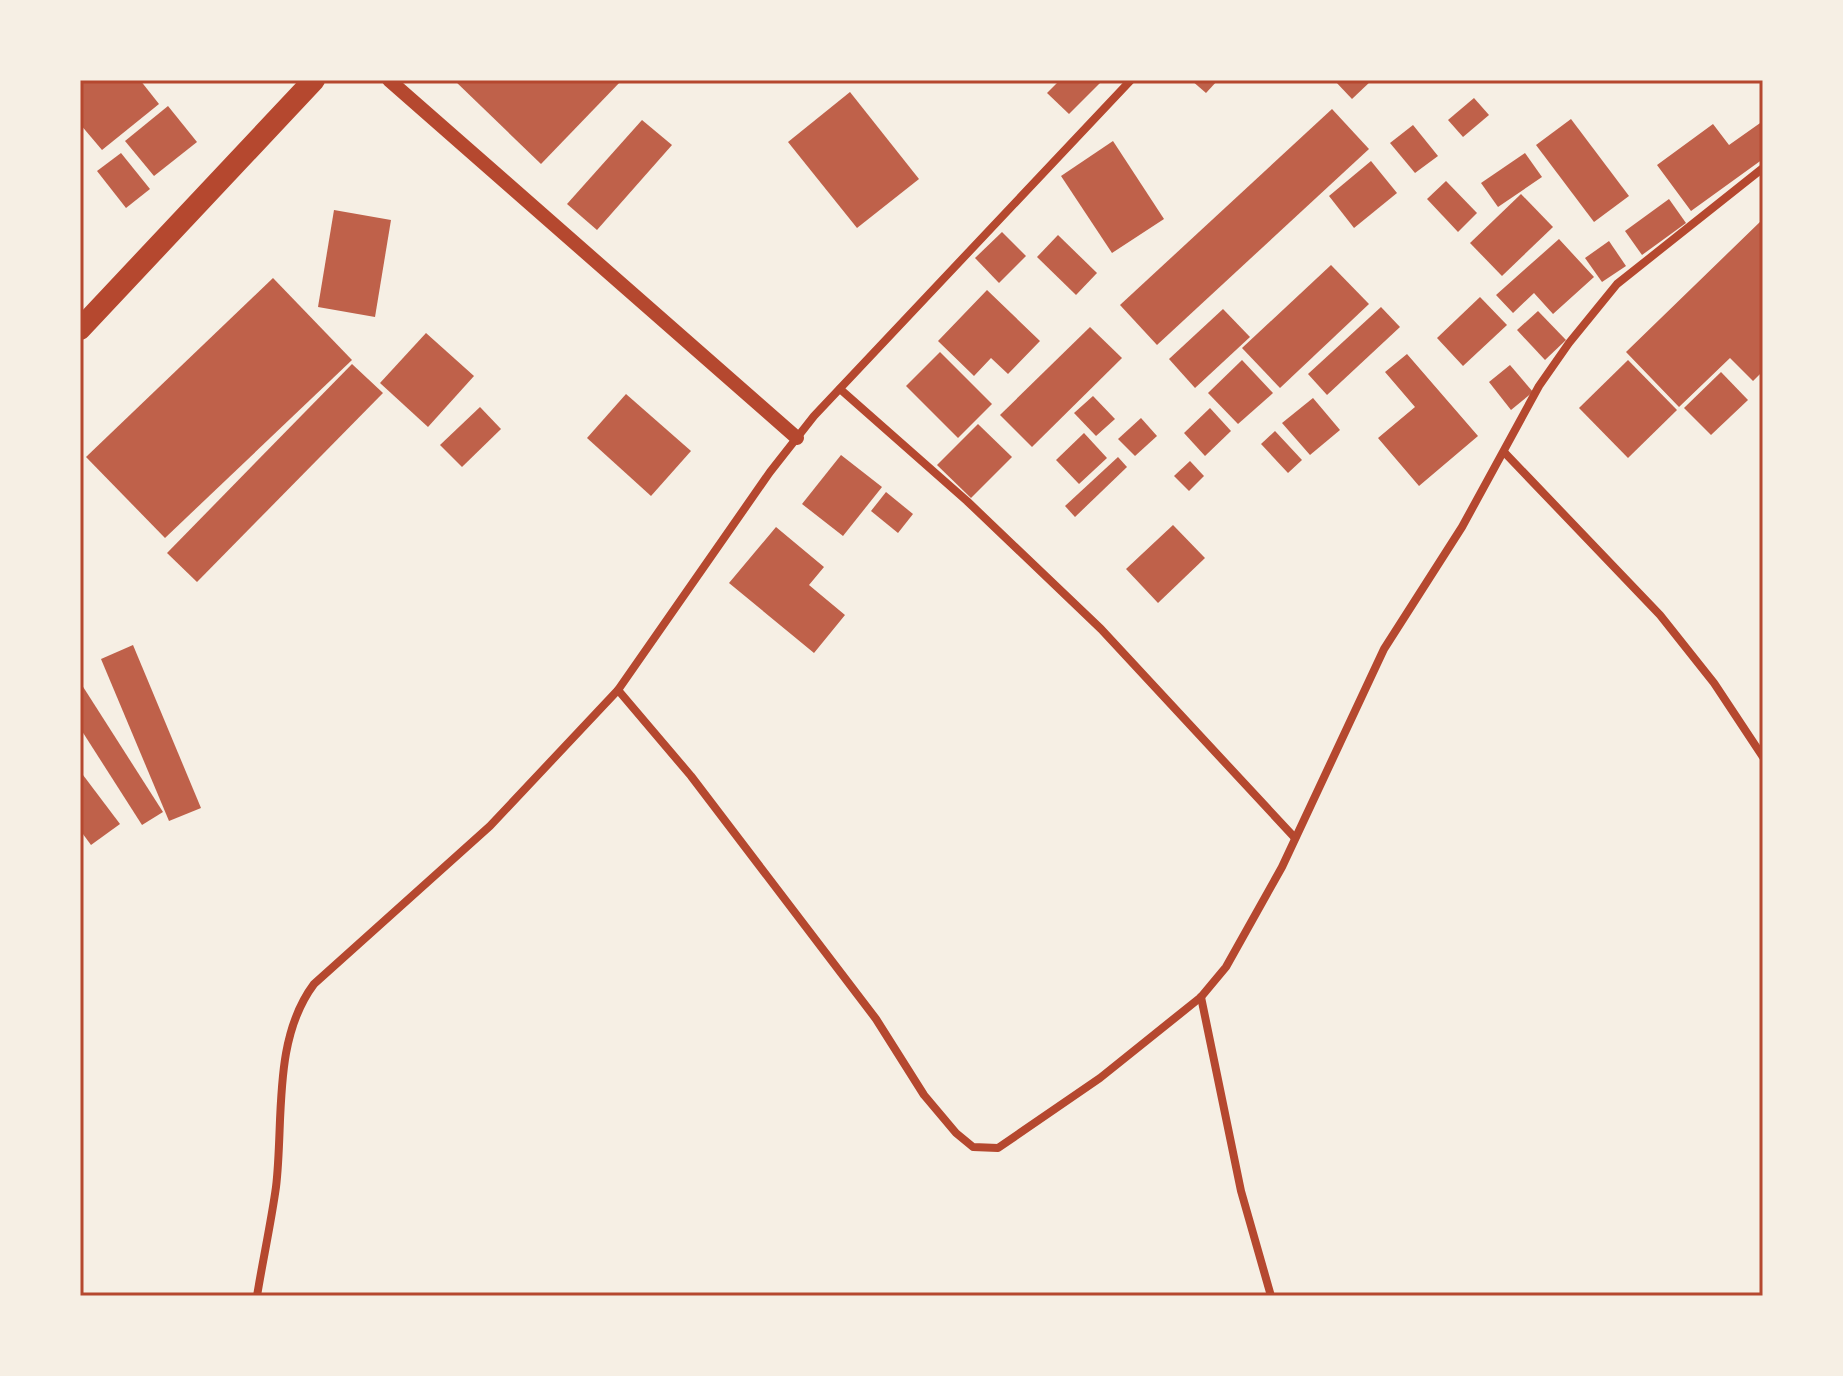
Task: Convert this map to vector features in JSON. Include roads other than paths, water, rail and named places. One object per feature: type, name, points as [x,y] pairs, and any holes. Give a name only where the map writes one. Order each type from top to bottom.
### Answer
[{"type":"highway","points":[[80,329],[314,80]]},
{"type":"street","points":[[389,80],[797,438]]},
{"type":"street","points":[[257,1296],[276,1186],[283,1087],[298,1005],[314,984],[490,826],[618,690],[797,438],[1131,80]]},
{"type":"street","points":[[618,690],[691,776],[876,1019],[924,1095],[956,1133],[973,1147],[998,1148],[1022,1135],[1100,1078],[1201,997],[1226,967],[1295,838],[1384,649],[1505,453],[1547,375],[1617,284],[1763,168]]},
{"type":"street","points":[[840,389],[967,501],[1101,629],[1295,838]]},
{"type":"street","points":[[1505,453],[1660,615],[1714,683],[1763,757]]},
{"type":"street","points":[[1201,997],[1241,1191],[1271,1296]]}]
